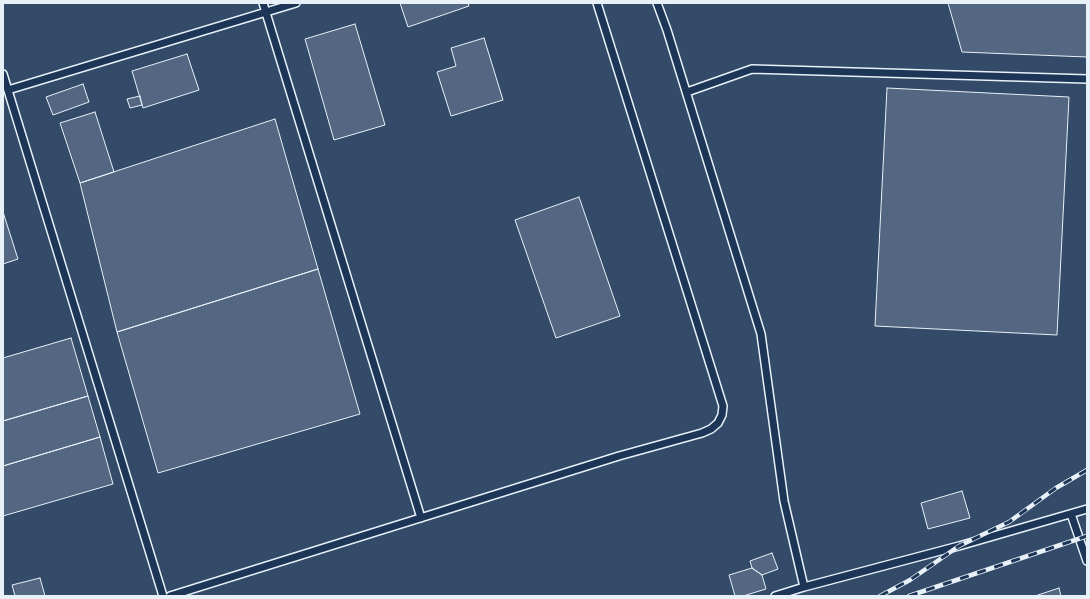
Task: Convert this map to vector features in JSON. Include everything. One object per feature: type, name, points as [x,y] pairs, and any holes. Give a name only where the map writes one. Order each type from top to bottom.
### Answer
[{"type":"lane","points":[[263,3],[421,518]]},
{"type":"lane","points":[[8,90],[296,3]]},
{"type":"lane","points":[[170,596],[619,456],[702,433],[711,429],[718,423],[722,415],[723,406],[719,392],[597,3]]},
{"type":"lane","points":[[657,3],[668,30],[761,334],[784,501],[804,587]]},
{"type":"lane","points":[[686,92],[752,70],[1087,79]]},
{"type":"lane","points":[[3,74],[163,596]]},
{"type":"lane","points":[[775,596],[959,546],[1087,509]]},
{"type":"lane","points":[[1072,514],[1087,561]]},
{"type":"shaded area","points":[[3,3],[1087,3],[1087,596],[3,596]]},
{"type":"building","points":[[400,3],[468,3],[469,6],[408,27]]},
{"type":"building","points":[[948,3],[1087,3],[1087,57],[962,52]]},
{"type":"building","points":[[355,24],[385,125],[334,140],[305,39]]},
{"type":"building","points":[[484,38],[503,100],[451,116],[437,72],[456,66],[451,48]]},
{"type":"building","points":[[187,54],[199,90],[143,108],[132,71]]},
{"type":"building","points":[[83,84],[89,102],[53,115],[46,97]]},
{"type":"building","points":[[887,88],[1069,97],[1057,335],[875,326]]},
{"type":"building","points":[[140,96],[142,105],[130,108],[127,99]]},
{"type":"building","points":[[95,112],[114,172],[80,183],[60,123]]},
{"type":"building","points":[[275,119],[318,269],[117,332],[80,183]]},
{"type":"building","points":[[579,197],[620,316],[556,338],[515,220]]},
{"type":"building","points":[[3,212],[18,259],[3,264]]},
{"type":"building","points":[[318,269],[360,414],[158,473],[117,332]]},
{"type":"building","points":[[71,338],[88,396],[3,421],[3,358]]},
{"type":"building","points":[[88,396],[100,437],[3,466],[3,421]]},
{"type":"building","points":[[100,437],[113,484],[3,516],[3,466]]},
{"type":"building","points":[[962,491],[970,518],[928,529],[921,503]]},
{"type":"building","points":[[772,553],[778,569],[762,575],[752,568],[750,561]]},
{"type":"building","points":[[752,568],[762,575],[766,589],[743,596],[735,596],[729,575]]},
{"type":"building","points":[[40,578],[45,596],[15,596],[12,585]]},
{"type":"building","points":[[1059,588],[1061,596],[1035,596]]},
{"type":"railway","points":[[880,596],[910,580],[959,546],[1009,522],[1056,488],[1087,470]]},
{"type":"railway","points":[[909,596],[1087,536]]}]
